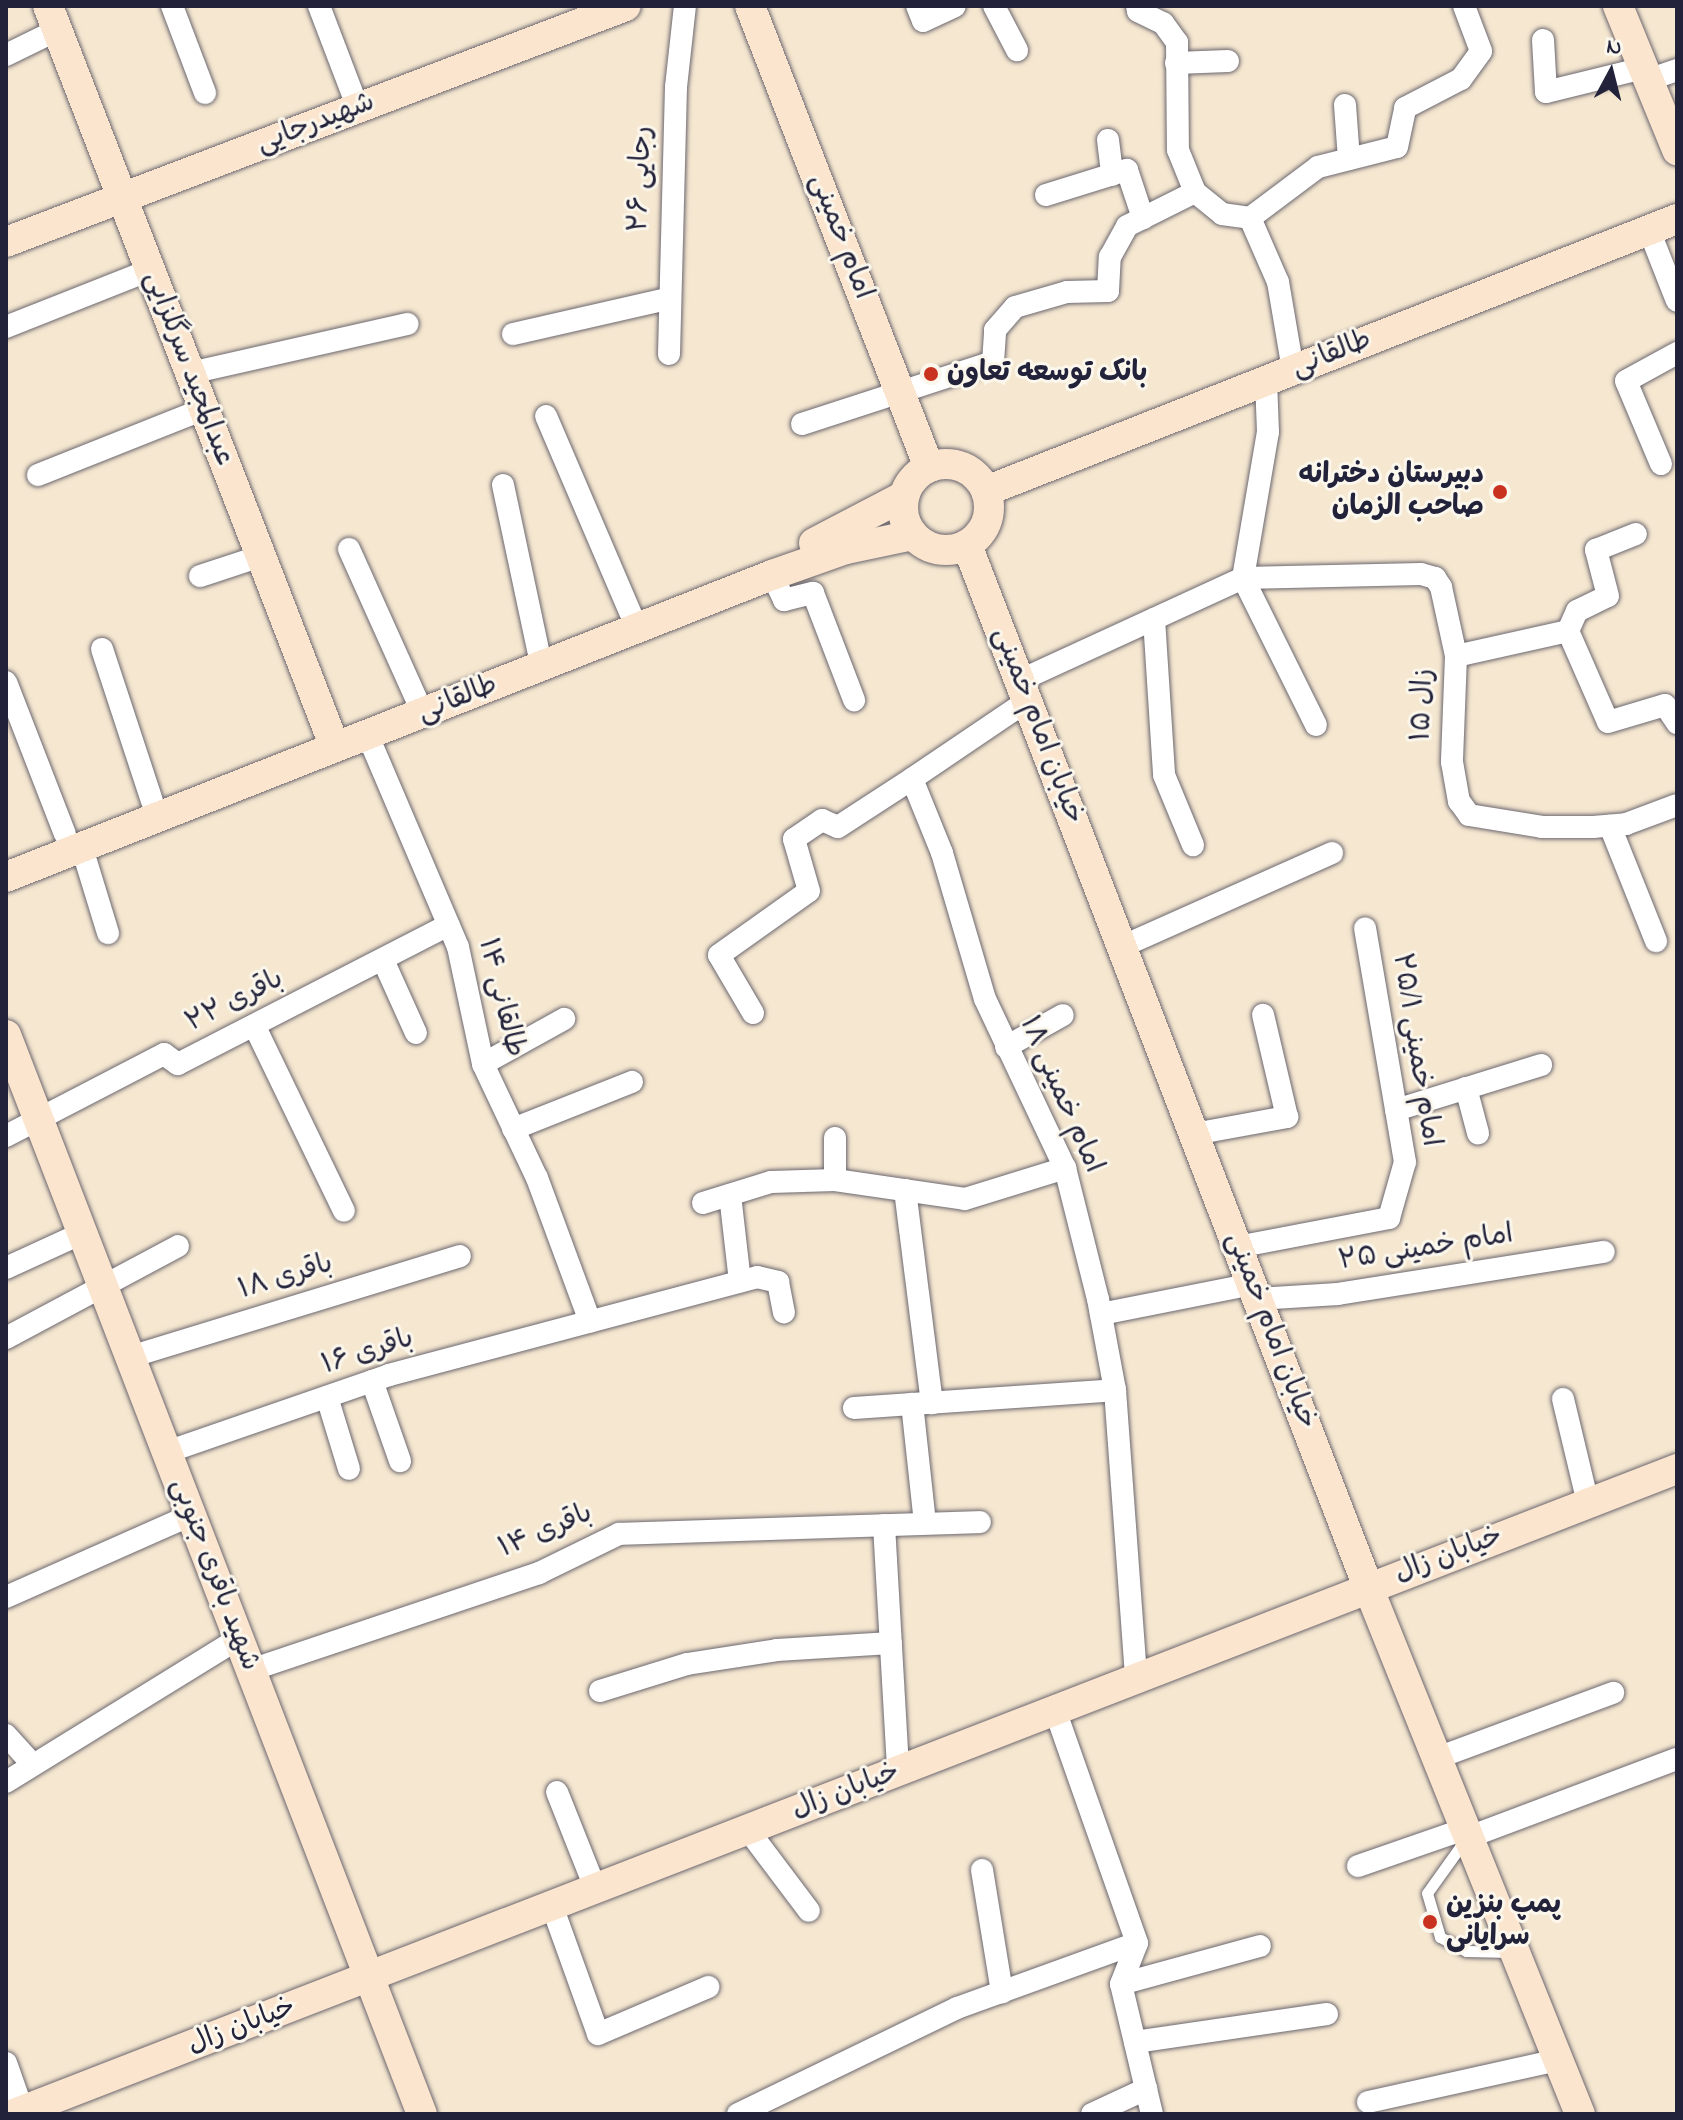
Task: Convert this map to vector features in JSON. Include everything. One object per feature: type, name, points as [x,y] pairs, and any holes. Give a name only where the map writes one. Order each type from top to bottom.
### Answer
[{"type":"main road","name":"شهیدرجایی","points":[[6,242],[626,6]]},
{"type":"main road","name":"امام خمینی","points":[[750,6],[929,467]]},
{"type":"main road","points":[[1618,6],[1677,150]]},
{"type":"main road","name":"عبدالمجید سرگلزایی","points":[[53,18],[329,732]]},
{"type":"main road","name":"طالقانی","points":[[986,491],[1677,219]]},
{"type":"main road","points":[[943,464],[969,470],[986,491],[984,527],[967,545],[938,549],[913,535],[906,522],[904,496],[918,474],[929,467],[943,464]]},
{"type":"main road","name":"طالقانی","points":[[6,877],[152,801],[841,533],[904,496]]},
{"type":"main road","name":"طالقانی","points":[[6,855],[73,841],[368,736],[772,575],[846,549],[913,535]]},
{"type":"main road","name":"خیابان امام خمینی","points":[[967,545],[1368,1587],[1580,2114]]},
{"type":"main road","name":"شهید باقری جنوبی","points":[[6,1035],[422,2114]]},
{"type":"main road","name":"خیابان زال","points":[[21,2113],[1677,1469]]},
{"type":"street","points":[[172,6],[205,93]]},
{"type":"street","points":[[319,6],[358,108]]},
{"type":"street","name":"رجایی ۲۶","points":[[669,354],[667,299],[676,87],[685,6]]},
{"type":"street","points":[[917,6],[923,21],[955,6]]},
{"type":"street","points":[[994,6],[1017,50]]},
{"type":"street","points":[[1137,6],[1138,11],[1163,23],[1177,42],[1178,150],[1195,192],[1222,214],[1250,218],[1318,167],[1397,147],[1405,108],[1461,79],[1481,51],[1464,6]]},
{"type":"street","points":[[6,55],[53,18]]},
{"type":"street","points":[[1543,40],[1546,92],[1677,70]]},
{"type":"street","points":[[1176,63],[1228,61]]},
{"type":"street","points":[[1345,105],[1349,159]]},
{"type":"street","points":[[1108,140],[1112,175]]},
{"type":"street","points":[[1046,195],[1127,170],[1143,218]]},
{"type":"street","points":[[802,424],[902,395],[993,362],[995,330],[1015,307],[1067,292],[1108,291],[1110,257],[1127,226],[1195,192]]},
{"type":"street","points":[[1250,218],[1278,282],[1279,376],[1243,578],[1316,725]]},
{"type":"street","points":[[1649,230],[1677,301]]},
{"type":"street","points":[[6,327],[150,270]]},
{"type":"street","points":[[513,334],[667,299]]},
{"type":"street","points":[[190,373],[408,324]]},
{"type":"street","points":[[1661,464],[1626,381],[1677,353]]},
{"type":"street","points":[[38,475],[204,409]]},
{"type":"street","points":[[546,416],[631,614]]},
{"type":"street","points":[[503,485],[538,650]]},
{"type":"street","points":[[1636,534],[1596,550],[1608,596],[1577,611],[1568,631],[1608,722],[1665,705],[1677,723]]},
{"type":"street","points":[[349,549],[416,698]]},
{"type":"street","points":[[200,576],[261,556]]},
{"type":"street","name":"زال ۱۵","points":[[1243,578],[1366,571],[1435,578],[1456,656],[1452,762],[1459,801],[1469,815],[1542,827],[1610,826],[1677,805]]},
{"type":"street","points":[[772,575],[784,600],[813,593],[854,700]]},
{"type":"street","points":[[753,1013],[719,955],[809,891],[794,839],[822,820],[838,827],[912,779],[1023,691],[1154,619],[1243,578]]},
{"type":"street","points":[[1154,619],[1164,775],[1193,845]]},
{"type":"street","points":[[1456,656],[1568,631]]},
{"type":"street","points":[[102,649],[152,801]]},
{"type":"street","points":[[6,682],[108,933]]},
{"type":"street","name":"طالقانی ۱۴","points":[[368,736],[448,925],[483,1064],[513,1129],[590,1321]]},
{"type":"street","name":"امام خمینی ۱۸","points":[[912,779],[942,853],[985,999],[1065,1168],[1101,1314],[1115,1390],[1136,1678]]},
{"type":"street","points":[[1610,826],[1656,941]]},
{"type":"street","points":[[1121,947],[1332,853]]},
{"type":"street","name":"باقری ۲۲","points":[[6,1136],[164,1054],[178,1064],[448,925]]},
{"type":"street","name":"امام خمینی ۲۵/۱","points":[[1237,1247],[1389,1218],[1405,1162],[1365,928]]},
{"type":"street","points":[[383,960],[416,1033]]},
{"type":"street","points":[[1006,1047],[1063,1015]]},
{"type":"street","points":[[1194,1134],[1287,1117],[1263,1015]]},
{"type":"street","points":[[483,1064],[564,1019]]},
{"type":"street","points":[[255,1027],[344,1211]]},
{"type":"street","points":[[1396,1110],[1541,1065]]},
{"type":"street","points":[[513,1129],[632,1082]]},
{"type":"street","points":[[1466,1088],[1478,1133]]},
{"type":"street","points":[[835,1138],[835,1180]]},
{"type":"street","points":[[703,1203],[771,1182],[835,1180],[965,1199],[1065,1168]]},
{"type":"street","points":[[905,1190],[922,1403],[925,1523]]},
{"type":"street","points":[[730,1195],[740,1281]]},
{"type":"street","points":[[6,1268],[82,1233]]},
{"type":"street","points":[[6,1338],[178,1246]]},
{"type":"street","name":"امام خمینی ۲۵","points":[[1101,1314],[1254,1291],[1338,1294],[1604,1252]]},
{"type":"street","name":"باقری ۱۸","points":[[130,1357],[460,1256]]},
{"type":"street","name":"باقری ۱۶","points":[[167,1452],[372,1381],[757,1277],[778,1282],[784,1312]]},
{"type":"street","points":[[372,1381],[400,1461]]},
{"type":"street","points":[[854,1408],[1115,1390]]},
{"type":"street","points":[[327,1397],[349,1469]]},
{"type":"street","points":[[1563,1399],[1588,1503]]},
{"type":"street","points":[[6,1597],[191,1515]]},
{"type":"street","name":"باقری ۱۴","points":[[251,1670],[539,1573],[619,1534],[980,1522]]},
{"type":"street","points":[[884,1525],[898,1771]]},
{"type":"street","points":[[6,1782],[239,1638]]},
{"type":"street","points":[[600,1691],[687,1664],[777,1650],[891,1643]]},
{"type":"street","points":[[1437,1758],[1613,1693]]},
{"type":"street","points":[[1055,1710],[1137,1943],[1121,1984],[1152,2114]]},
{"type":"street","points":[[6,1735],[33,1765]]},
{"type":"street","points":[[1358,1866],[1467,1833],[1677,1759]]},
{"type":"street","points":[[557,1792],[596,1890]]},
{"type":"street","points":[[748,1830],[809,1911]]},
{"type":"street","points":[[982,1870],[1002,1992]]},
{"type":"street","points":[[552,1906],[598,2034],[708,1987]]},
{"type":"street","points":[[738,2114],[957,2008],[1137,1943]]},
{"type":"street","points":[[1121,1984],[1260,1946]]},
{"type":"street","points":[[1135,2042],[1327,2014]]},
{"type":"street","points":[[1368,2102],[1558,2060]]},
{"type":"street","points":[[6,2063],[21,2113]]},
{"type":"street","points":[[1092,2114],[1146,2089]]},
{"type":"lane","points":[[1467,1833],[1427,1893],[1440,1937],[1466,1951],[1515,1953]]},
{"type":"place","name":"بانک توسعه تعاون","points":[[931,374]]},
{"type":"place","name":"دبیرستان دخترانه صاحب الزمان","points":[[1500,492]]},
{"type":"place","name":"پمپ بنزین سرایانی","points":[[1430,1922]]}]
